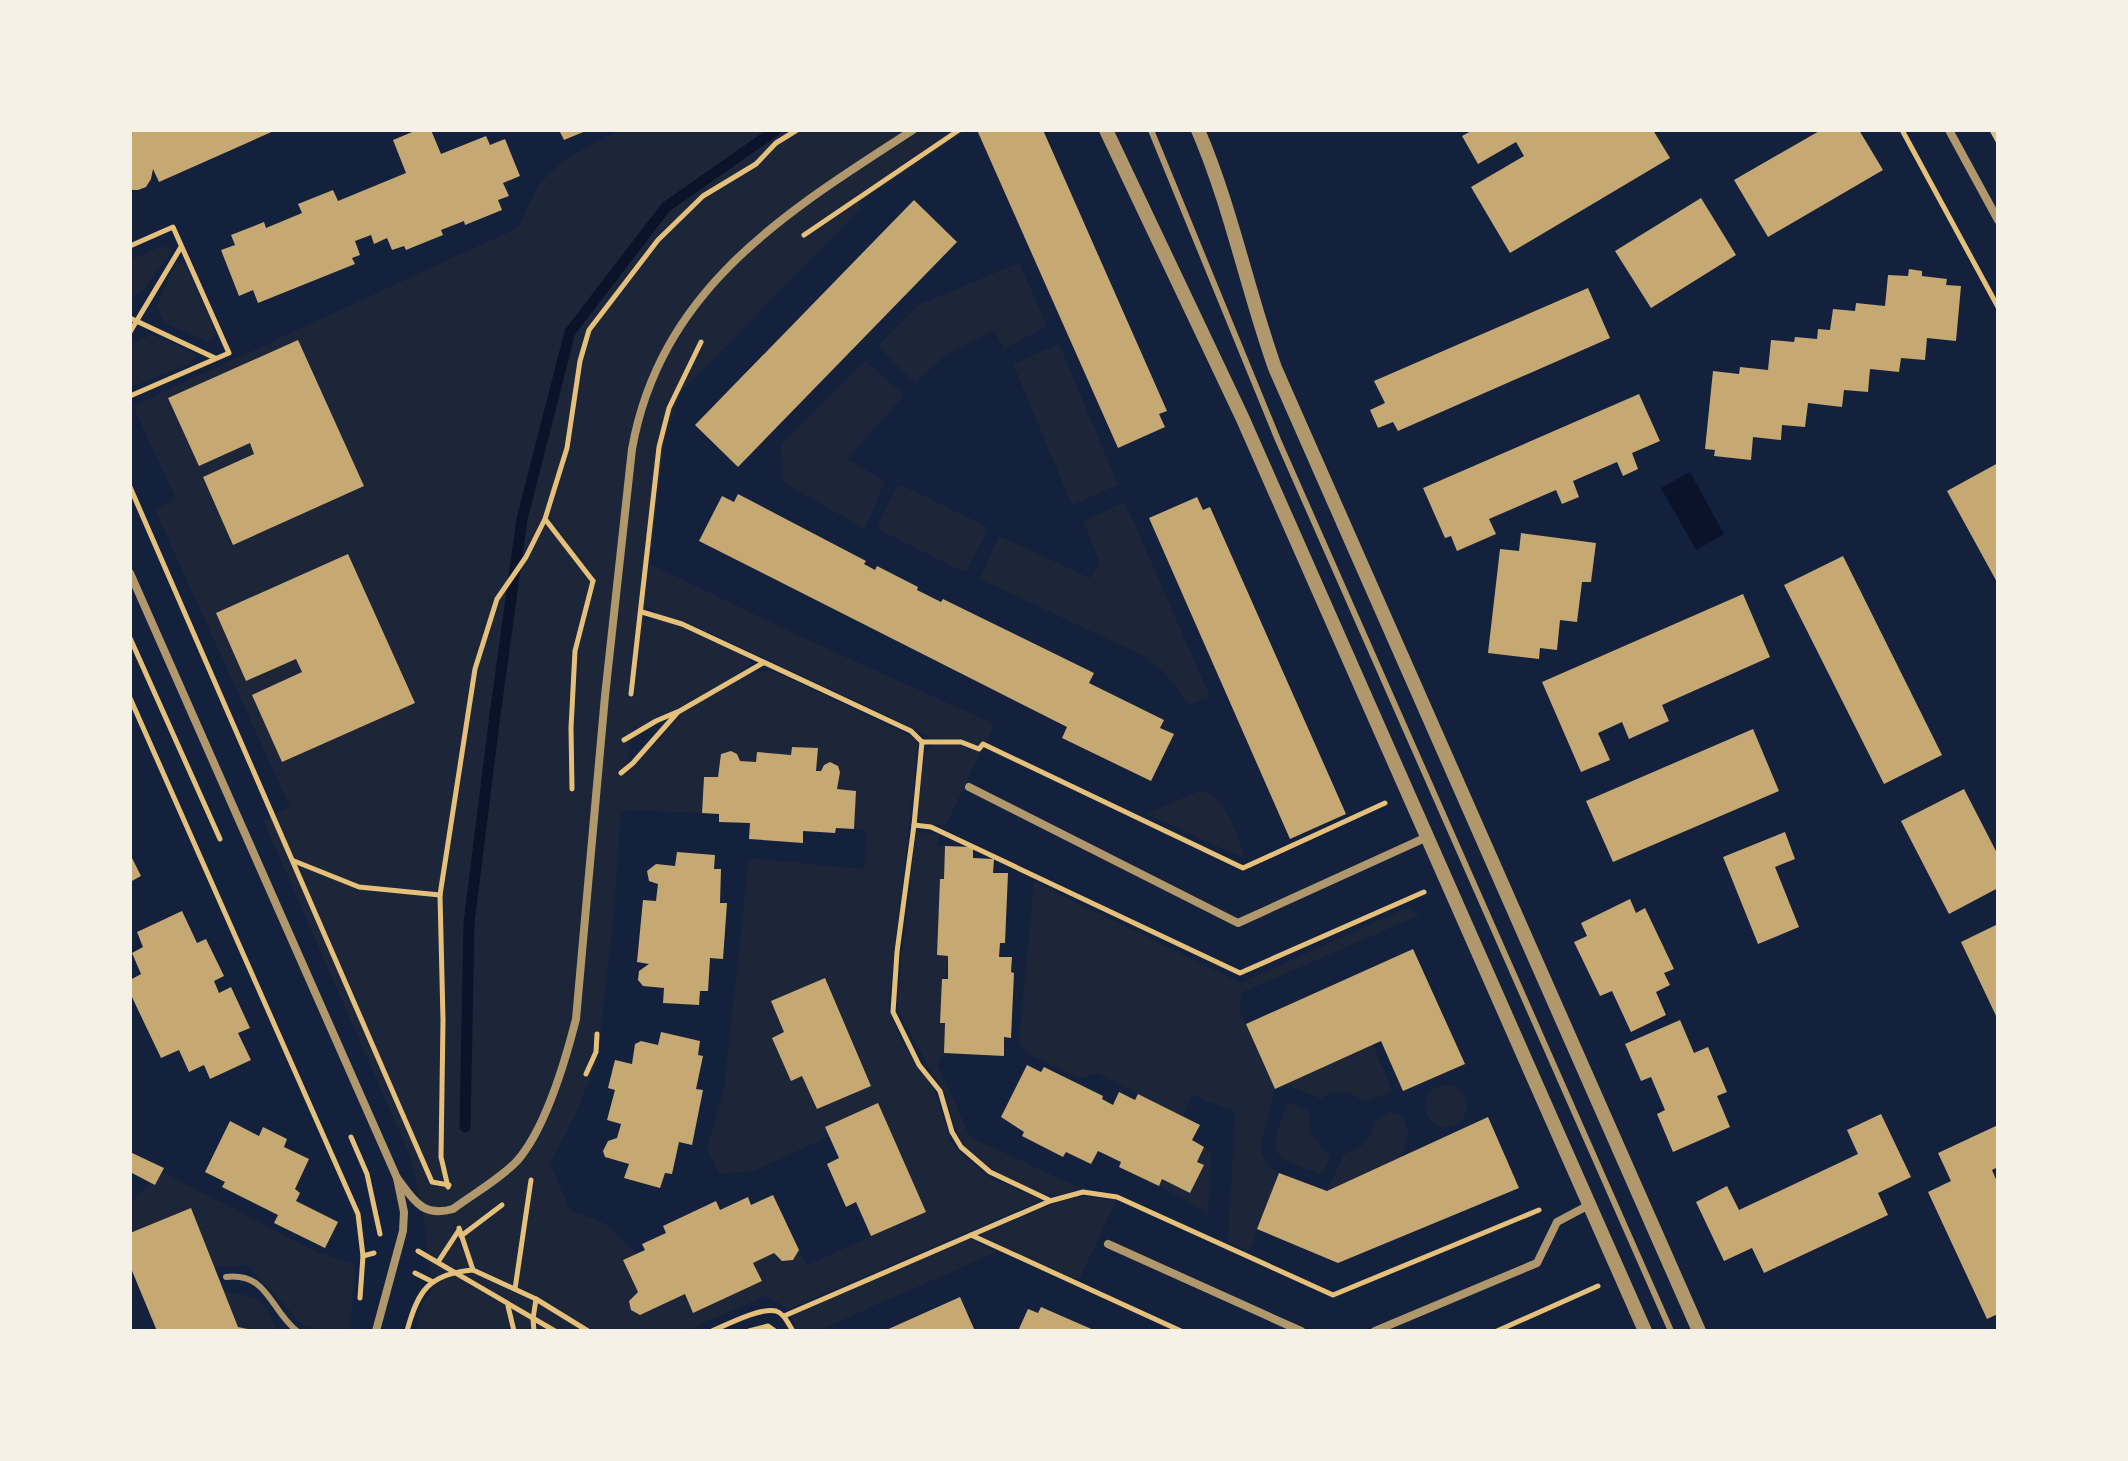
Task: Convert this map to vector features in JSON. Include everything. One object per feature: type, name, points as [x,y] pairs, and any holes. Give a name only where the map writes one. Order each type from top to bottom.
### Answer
[{"type":"street","points":[[397,1178],[420,1207],[441,1212],[453,1209],[515,1162],[530,1143],[563,1070],[573,1032],[632,449],[639,414],[654,373],[674,335],[719,276],[762,237],[835,181],[913,130]]},
{"type":"street","points":[[1106,130],[1242,417],[1645,1331]]},
{"type":"street","points":[[1198,130],[1235,232],[1250,294],[1275,368],[1699,1331]]},
{"type":"street","points":[[1949,130],[1998,220]]},
{"type":"street","points":[[130,573],[397,1178],[404,1212],[403,1231],[376,1331]]},
{"type":"street","points":[[969,787],[1238,923],[1427,837]]},
{"type":"street","points":[[1375,1331],[1537,1263],[1557,1222],[1589,1205]]},
{"type":"street","points":[[1108,1244],[1301,1331]]},
{"type":"lane","points":[[1151,130],[1266,411],[1671,1331]]},
{"type":"lane","points":[[226,1277],[240,1275],[250,1279],[269,1296],[297,1331]]},
{"type":"path","points":[[473,1270],[453,1209],[441,1157],[443,1020],[440,895],[475,669],[497,599],[526,557],[545,519],[567,448],[580,361],[589,330],[658,240],[703,196],[756,164],[776,143],[797,130]]},
{"type":"path","points":[[794,241],[959,130]]},
{"type":"path","points":[[1902,130],[1998,307]]},
{"type":"path","points":[[1992,130],[1998,141]]},
{"type":"path","points":[[130,246],[173,227],[229,353],[130,396]]},
{"type":"path","points":[[130,332],[133,320],[182,246]]},
{"type":"path","points":[[133,320],[216,359]]},
{"type":"path","points":[[630,697],[659,447],[669,408],[701,341]]},
{"type":"path","points":[[130,487],[432,1182],[447,1186],[459,1181]]},
{"type":"path","points":[[545,519],[593,581],[575,651],[571,728],[572,802]]},
{"type":"path","points":[[642,611],[682,624],[911,731],[922,742],[961,742],[979,749],[983,744],[1243,868],[1385,803]]},
{"type":"path","points":[[130,638],[221,842]]},
{"type":"path","points":[[624,740],[764,663]]},
{"type":"path","points":[[130,698],[358,1214],[363,1256]]},
{"type":"path","points":[[621,762],[620,774],[678,712]]},
{"type":"path","points":[[623,751],[626,726]]},
{"type":"path","points":[[922,742],[897,952],[893,1012],[919,1065],[940,1091],[952,1132],[961,1147],[990,1172],[1050,1201]]},
{"type":"path","points":[[294,861],[359,887],[440,895]]},
{"type":"path","points":[[585,1078],[596,1052],[598,1021]]},
{"type":"path","points":[[349,1131],[367,1174],[378,1233],[438,1262],[555,1331]]},
{"type":"path","points":[[520,1188],[536,1171]]},
{"type":"path","points":[[515,1289],[531,1178]]},
{"type":"path","points":[[460,1233],[509,1198]]},
{"type":"path","points":[[438,1262],[460,1233],[494,1201]]},
{"type":"path","points":[[970,1235],[1181,1331]]},
{"type":"path","points":[[407,1331],[414,1305],[431,1281],[454,1271],[473,1270],[536,1299],[588,1331]]},
{"type":"path","points":[[1497,1331],[1602,1284]]},
{"type":"path","points":[[534,1331],[536,1299]]},
{"type":"path","points":[[508,1305],[514,1331]]},
{"type":"path","points":[[712,1331],[764,1311],[775,1311],[784,1316],[793,1331]]},
{"type":"path","points":[[749,1331],[768,1326],[775,1331]]},
{"type":"shaded area","points":[[621,130],[968,130],[859,202],[860,209],[680,393],[664,445],[650,564],[994,724],[987,740],[979,746],[929,737],[724,639],[663,616],[647,605],[645,621],[667,622],[681,627],[747,658],[750,663],[749,667],[695,699],[639,728],[635,726],[624,776],[688,708],[751,673],[771,670],[916,739],[918,745],[888,1008],[900,1038],[935,1092],[951,1142],[987,1176],[1042,1200],[789,1309],[766,1296],[685,1331],[415,1331],[421,1306],[433,1289],[411,1158],[263,820],[290,807],[155,510],[176,499],[133,406],[519,227],[532,196],[546,177],[576,154]],"holes":[[[792,747],[817,748],[816,771],[821,771],[827,763],[835,763],[840,770],[837,789],[856,791],[854,829],[867,831],[864,869],[749,858],[724,1089],[707,1149],[720,1174],[754,1171],[829,1136],[826,1127],[878,1104],[925,1212],[807,1265],[799,1250],[795,1258],[787,1262],[778,1259],[774,1253],[753,1263],[762,1281],[693,1312],[685,1294],[638,1315],[630,1306],[631,1297],[638,1292],[623,1260],[637,1253],[604,1223],[570,1210],[550,1163],[575,1115],[597,1062],[614,912],[621,810],[702,813],[704,777],[718,777],[721,754],[731,751],[737,754],[740,761],[756,762],[758,753],[791,755]]]},
{"type":"shaded area","points":[[163,246],[172,251],[141,293],[130,297],[130,260]]},
{"type":"shaded area","points":[[177,261],[186,265],[216,334],[208,342],[165,323],[157,305]]},
{"type":"shaded area","points":[[1019,263],[1047,326],[1004,349],[994,330],[944,356],[915,384],[878,346],[918,305]]},
{"type":"shaded area","points":[[153,335],[196,354],[192,363],[130,387],[130,347],[134,342]]},
{"type":"shaded area","points":[[1059,344],[1118,485],[1072,505],[1013,364]]},
{"type":"shaded area","points":[[865,361],[904,395],[847,459],[885,481],[865,529],[783,482],[781,444]]},
{"type":"shaded area","points":[[1690,472],[1724,534],[1696,550],[1661,488]]},
{"type":"shaded area","points":[[901,485],[986,526],[987,531],[966,571],[880,530],[878,525],[895,490]]},
{"type":"shaded area","points":[[1125,502],[1210,697],[1189,705],[1166,674],[1144,656],[980,579],[999,536],[1090,578],[1100,563],[1083,521]]},
{"type":"shaded area","points":[[936,744],[962,744],[981,751],[946,825],[922,823],[917,819],[926,752]]},
{"type":"shaded area","points":[[1199,791],[1208,792],[1223,806],[1246,859],[1147,814]]},
{"type":"shaded area","points":[[916,832],[940,834],[937,846],[945,846],[944,879],[940,879],[937,955],[948,956],[940,1023],[945,1023],[944,1053],[937,1063],[970,1137],[1080,1188],[1051,1195],[1015,1183],[979,1161],[959,1136],[940,1086],[904,1022],[897,999]]},
{"type":"shaded area","points":[[1034,882],[1241,983],[1409,907],[1420,915],[1241,993],[1240,1011],[1275,1089],[1261,1142],[1261,1154],[1267,1165],[1279,1173],[1249,1251],[1228,1242],[1235,1112],[1192,1095],[1183,1116],[1097,1073],[1080,1079],[1026,1053],[1019,1041]]},
{"type":"shaded area","points":[[1373,1045],[1392,1091],[1365,1102],[1343,1092],[1321,1099],[1285,1084]]},
{"type":"shaded area","points":[[1446,1085],[1461,1091],[1467,1106],[1461,1121],[1446,1127],[1431,1121],[1425,1106],[1431,1091]]},
{"type":"shaded area","points":[[1288,1102],[1308,1110],[1311,1134],[1330,1156],[1322,1175],[1291,1162],[1277,1152],[1277,1134]]},
{"type":"shaded area","points":[[1391,1112],[1402,1116],[1409,1133],[1401,1158],[1327,1191],[1344,1154],[1365,1143],[1374,1121]]},
{"type":"shaded area","points":[[1204,1147],[1211,1154],[1208,1213],[1159,1186],[1162,1179],[1190,1193],[1204,1165],[1197,1162]]},
{"type":"shaded area","points":[[162,1172],[319,1253],[355,1264],[350,1331],[324,1331],[303,1325],[247,1265],[214,1267],[191,1209],[130,1233],[130,1204],[150,1182],[156,1184]]},
{"type":"shaded area","points":[[1089,1196],[1116,1201],[1080,1278],[1068,1278],[982,1236],[984,1232],[1060,1201]]},
{"type":"shaded area","points":[[968,1238],[997,1252],[817,1331],[797,1331],[791,1315]]},
{"type":"shaded area","points":[[224,1291],[258,1301],[277,1331],[238,1327]]},
{"type":"building","points":[[130,130],[276,130],[159,182],[153,169],[146,187],[130,190]]},
{"type":"building","points":[[417,130],[431,130],[441,154],[486,136],[490,145],[505,139],[520,176],[503,183],[509,196],[498,200],[502,210],[465,225],[464,221],[441,230],[443,235],[406,250],[404,246],[392,250],[387,238],[374,244],[371,235],[355,241],[360,255],[352,258],[355,264],[258,303],[253,290],[239,296],[221,250],[235,245],[231,235],[264,222],[266,228],[302,213],[298,204],[333,190],[338,201],[406,173],[393,140]]},
{"type":"building","points":[[559,130],[588,130],[564,140]]},
{"type":"building","points":[[977,130],[1043,130],[1167,411],[1159,414],[1165,427],[1118,448]]},
{"type":"building","points":[[1473,130],[1653,130],[1670,158],[1510,253],[1471,187],[1524,156],[1516,142],[1478,164],[1462,136]]},
{"type":"building","points":[[1821,130],[1859,130],[1883,170],[1768,237],[1734,180]]},
{"type":"building","points":[[1701,198],[1736,255],[1651,308],[1615,251]]},
{"type":"building","points":[[914,200],[957,242],[738,467],[695,425]]},
{"type":"building","points":[[1909,269],[1922,271],[1922,276],[1947,279],[1946,285],[1961,286],[1956,341],[1927,338],[1925,360],[1901,358],[1899,372],[1870,369],[1868,392],[1844,390],[1842,407],[1808,403],[1805,427],[1782,425],[1781,440],[1753,437],[1751,460],[1714,456],[1715,450],[1705,449],[1713,371],[1739,374],[1740,367],[1768,370],[1771,340],[1794,342],[1795,337],[1817,339],[1818,329],[1830,330],[1833,309],[1855,311],[1856,303],[1885,306],[1888,275],[1908,276]]},
{"type":"building","points":[[1588,288],[1610,338],[1398,431],[1393,422],[1378,428],[1370,410],[1385,403],[1374,381]]},
{"type":"building","points":[[298,340],[364,486],[233,545],[203,477],[254,454],[250,443],[199,466],[168,398]]},
{"type":"building","points":[[1639,394],[1660,441],[1632,453],[1638,469],[1623,476],[1617,462],[1573,481],[1579,497],[1562,504],[1556,490],[1489,519],[1496,534],[1457,551],[1451,536],[1445,538],[1423,488]]},
{"type":"building","points":[[1998,463],[1998,584],[1947,491]]},
{"type":"building","points":[[738,494],[866,561],[864,564],[875,570],[877,566],[941,602],[943,599],[1094,673],[1089,683],[1164,720],[1160,728],[1174,734],[1151,781],[1062,738],[1067,727],[699,541],[722,496],[734,502]]},
{"type":"building","points":[[1197,497],[1203,510],[1210,507],[1346,814],[1290,839],[1149,518]]},
{"type":"building","points":[[1521,533],[1596,543],[1591,582],[1582,582],[1577,622],[1560,620],[1557,650],[1540,648],[1539,659],[1488,653],[1500,549],[1519,551]]},
{"type":"building","points":[[348,554],[415,703],[282,762],[252,695],[302,672],[296,659],[246,681],[216,613]]},
{"type":"building","points":[[1843,556],[1942,755],[1884,784],[1784,585]]},
{"type":"building","points":[[1743,594],[1770,657],[1662,705],[1669,721],[1629,739],[1622,722],[1598,733],[1610,760],[1581,772],[1542,682]]},
{"type":"building","points":[[1753,729],[1779,791],[1613,862],[1586,801]]},
{"type":"building","points":[[792,747],[818,748],[816,771],[821,771],[830,762],[838,766],[837,789],[856,791],[854,829],[836,828],[835,833],[803,831],[803,843],[749,839],[750,823],[719,822],[719,814],[702,813],[704,777],[718,777],[721,754],[731,751],[737,754],[740,761],[756,762],[757,752],[791,755]]},
{"type":"building","points":[[1964,789],[1998,855],[1998,888],[1949,914],[1901,821]]},
{"type":"building","points":[[1785,832],[1795,859],[1775,867],[1799,927],[1758,944],[1723,857]]},
{"type":"building","points":[[945,846],[973,847],[973,858],[994,859],[993,873],[1008,873],[1005,943],[1000,943],[999,957],[1012,957],[1011,972],[1014,973],[1011,1038],[1004,1037],[1004,1056],[944,1053],[945,1023],[940,1023],[942,979],[948,979],[948,956],[937,955],[940,879],[944,879]]},
{"type":"building","points":[[677,852],[715,855],[714,869],[721,869],[720,903],[727,903],[723,959],[710,958],[708,991],[700,991],[699,1005],[663,1003],[664,988],[643,986],[638,980],[639,971],[649,964],[637,962],[643,900],[656,901],[658,884],[649,881],[647,871],[656,864],[675,866]]},
{"type":"building","points":[[130,854],[141,876],[130,882]]},
{"type":"building","points":[[1630,899],[1636,913],[1645,908],[1674,969],[1664,973],[1670,985],[1656,992],[1666,1015],[1631,1032],[1612,991],[1600,996],[1574,942],[1587,936],[1581,923]]},
{"type":"building","points":[[182,911],[197,943],[206,939],[224,976],[214,981],[219,993],[231,987],[250,1028],[238,1033],[251,1060],[210,1079],[204,1065],[189,1072],[179,1050],[161,1058],[130,993],[130,980],[141,974],[132,953],[143,947],[137,932]]},
{"type":"building","points":[[1998,924],[1998,1020],[1961,942]]},
{"type":"building","points":[[1413,949],[1465,1064],[1403,1091],[1381,1041],[1275,1089],[1246,1024]]},
{"type":"building","points":[[825,978],[871,1086],[817,1109],[802,1076],[791,1081],[772,1038],[784,1032],[771,1001]]},
{"type":"building","points":[[1680,1020],[1694,1053],[1708,1047],[1727,1092],[1717,1096],[1730,1127],[1673,1152],[1657,1114],[1665,1110],[1651,1077],[1641,1081],[1625,1044]]},
{"type":"building","points":[[661,1032],[700,1041],[698,1055],[703,1056],[696,1089],[703,1090],[692,1145],[679,1142],[672,1174],[665,1173],[660,1188],[624,1178],[629,1164],[605,1157],[603,1151],[608,1141],[617,1138],[621,1124],[607,1120],[615,1090],[608,1088],[615,1060],[632,1064],[635,1044],[641,1041],[658,1045]]},
{"type":"building","points":[[1027,1065],[1041,1072],[1044,1067],[1103,1096],[1102,1099],[1113,1105],[1119,1092],[1135,1100],[1138,1094],[1200,1125],[1192,1140],[1204,1147],[1197,1162],[1204,1165],[1190,1193],[1162,1179],[1159,1186],[1119,1167],[1121,1162],[1098,1151],[1091,1164],[1066,1152],[1063,1157],[1022,1136],[1024,1132],[1001,1117]]},
{"type":"building","points":[[878,1103],[926,1212],[871,1236],[856,1202],[846,1207],[827,1164],[839,1158],[825,1127]]},
{"type":"building","points":[[1881,1114],[1911,1177],[1878,1193],[1888,1215],[1764,1273],[1752,1248],[1724,1261],[1696,1202],[1727,1186],[1739,1210],[1858,1154],[1847,1130]]},
{"type":"building","points":[[1488,1117],[1519,1188],[1338,1263],[1257,1229],[1279,1173],[1327,1191]]},
{"type":"building","points":[[230,1121],[259,1136],[263,1127],[287,1139],[284,1147],[309,1159],[295,1189],[300,1193],[296,1201],[338,1222],[325,1248],[274,1223],[278,1215],[222,1187],[225,1182],[205,1172]]},
{"type":"building","points":[[1998,1125],[1998,1167],[1992,1170],[1998,1184],[1998,1314],[1987,1319],[1928,1192],[1951,1181],[1938,1153]]},
{"type":"building","points":[[130,1152],[164,1168],[155,1185],[130,1172]]},
{"type":"building","points":[[773,1195],[799,1250],[793,1260],[782,1261],[774,1253],[753,1263],[762,1281],[693,1313],[685,1294],[640,1315],[631,1310],[629,1301],[638,1292],[623,1260],[645,1250],[642,1244],[666,1233],[663,1226],[716,1201],[720,1210],[748,1197],[751,1205]]},
{"type":"building","points":[[191,1208],[238,1327],[257,1331],[157,1331],[130,1266],[130,1233]]},
{"type":"building","points":[[960,1297],[975,1331],[884,1331]]},
{"type":"building","points":[[1041,1307],[1096,1331],[1018,1331],[1028,1309],[1038,1313]]},
{"type":"waterway","points":[[465,1127],[469,923],[495,715],[522,519],[570,332],[666,207],[776,130]]}]
